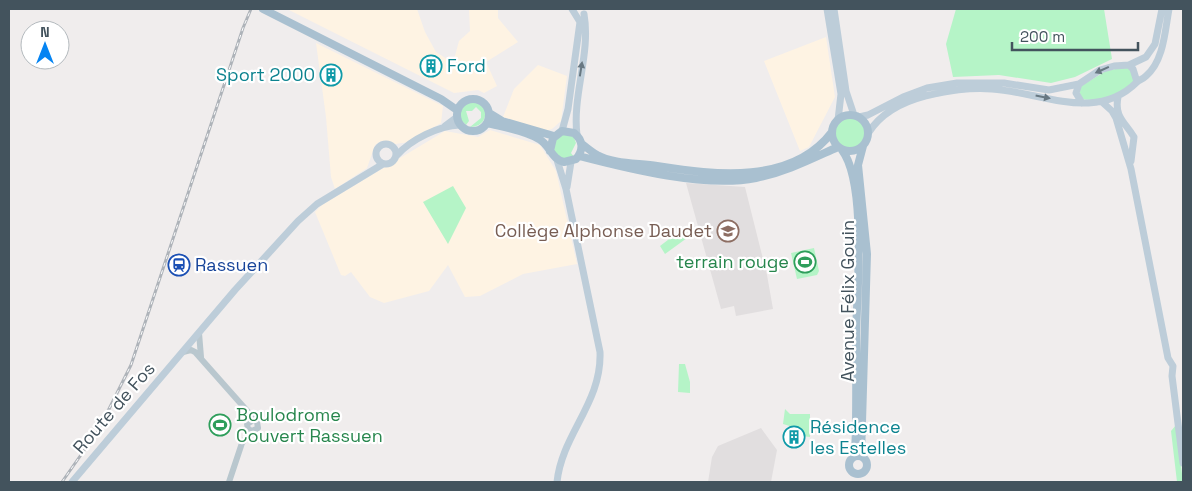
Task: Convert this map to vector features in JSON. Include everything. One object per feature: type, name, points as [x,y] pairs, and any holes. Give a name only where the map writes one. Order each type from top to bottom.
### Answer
[{"type":"main road","points":[[572,9],[583,13]]},
{"type":"main road","points":[[583,13],[585,41],[574,116],[577,135],[582,144],[602,158],[724,174],[760,170],[804,157],[814,152],[832,132],[838,120],[841,94],[827,9]]},
{"type":"main road","points":[[834,9],[846,91],[856,116],[866,123],[869,132]]},
{"type":"main road","points":[[838,120],[845,116],[868,115],[903,97],[927,88],[957,83],[1004,83],[1049,90],[1078,84],[1100,70],[1140,61],[1152,50],[1162,9]]},
{"type":"main road","points":[[579,156],[615,166],[674,175],[739,180],[778,173],[840,148],[853,151],[863,146],[876,120],[892,109],[918,98],[952,90],[994,89],[1072,103],[1102,102],[1118,97],[1133,88],[1137,82],[1146,76],[1159,55],[1169,9]]},
{"type":"main road","points":[[265,10],[442,99],[462,103],[470,99],[478,99],[486,105],[489,113],[487,123]]},
{"type":"main road","points":[[562,131],[568,109],[583,13]]},
{"type":"main road","points":[[1129,65],[1133,69],[1137,82]]},
{"type":"main road","points":[[1078,84],[1076,93],[1082,103]]},
{"type":"main road","points":[[1118,97],[1116,106],[1118,115],[1134,137],[1131,169]]},
{"type":"main road","points":[[442,99],[473,131],[487,123],[537,137],[545,143],[557,160],[566,190],[600,352],[601,368],[594,394],[560,462],[557,482]]},
{"type":"main road","points":[[1102,102],[1112,111],[1122,135],[1122,141],[1125,144],[1131,169],[1170,367],[1183,463]]},
{"type":"main road","points":[[376,157],[383,164],[392,163],[397,155],[409,144],[443,128],[458,117],[462,103]]},
{"type":"main road","points":[[489,113],[502,121],[554,136]]},
{"type":"main road","points":[[550,151],[550,144],[554,136],[562,131],[577,135]]},
{"type":"main road","points":[[832,132],[840,148]]},
{"type":"main road","points":[[1122,135],[1130,132]]},
{"type":"main road","points":[[1125,144],[1133,143]]},
{"type":"main road","points":[[362,176],[376,157],[376,151],[380,146],[386,144],[392,146],[409,144]]},
{"type":"main road","points":[[566,190],[571,162],[579,156],[582,144]]},
{"type":"main road","points":[[392,146],[397,155]]},
{"type":"main road","name":"Avenue Félix Gouin","points":[[858,456],[866,254],[858,165],[863,146]]},
{"type":"main road","name":"Avenue Félix Gouin","points":[[840,148],[850,162],[859,255],[858,456]]},
{"type":"main road","points":[[557,160],[571,162]]},
{"type":"main road","name":"Route de Fos","points":[[72,482],[235,290],[298,221],[317,204],[383,164]]},
{"type":"main road","name":"Avenue Félix Gouin","points":[[857,476],[867,466],[866,460],[858,456],[850,459],[848,465],[861,482]]},
{"type":"street","points":[[199,333],[198,344],[201,358]]},
{"type":"street","points":[[182,353],[191,350],[201,358],[248,413],[250,425],[229,482]]},
{"type":"shaded area","points":[[287,9],[417,9],[425,32],[436,52],[453,63],[459,41],[470,31],[469,9],[498,9],[498,18],[518,42],[486,62],[497,86],[484,93],[478,90],[454,93]]},
{"type":"shaded area","points":[[826,37],[835,97],[809,147],[800,151],[764,61]]},
{"type":"shaded area","points":[[316,43],[443,106],[441,123],[409,142],[396,144],[381,141],[375,145],[367,168],[335,189],[331,177],[326,117]]},
{"type":"shaded area","points":[[538,65],[567,76],[561,121],[552,129],[545,131],[503,117],[514,89]]},
{"type":"shaded area","points":[[490,130],[540,145],[556,171],[577,264],[523,274],[480,296],[465,297],[448,265],[429,291],[384,303],[370,297],[351,272],[345,276],[341,275],[315,212],[322,205],[445,131],[478,137]]},
{"type":"shaded area","name":"Collège Alphonse Daudet","points":[[686,183],[745,187],[767,275],[773,309],[736,316],[734,306],[721,309]]},
{"type":"shaded area","points":[[761,428],[777,450],[771,482],[708,482],[712,457],[718,446]]},
{"type":"green space","points":[[956,9],[1104,9],[1112,59],[1075,77],[1051,83],[999,75],[953,77],[946,44]]},
{"type":"green space","points":[[1125,67],[1131,69],[1136,79],[1130,85],[1104,99],[1081,99],[1079,89],[1081,86],[1106,71]]},
{"type":"green space","points":[[474,101],[483,106],[485,117],[478,125],[470,127],[481,118],[481,112],[476,107],[472,111],[466,111],[469,121],[466,125],[461,120],[460,113],[465,104]]},
{"type":"green space","points":[[851,117],[862,122],[867,133],[862,144],[851,149],[840,144],[835,133],[840,122]]},
{"type":"green space","points":[[562,134],[573,135],[576,143],[571,153],[574,157],[568,160],[557,157],[553,150],[554,140]]},
{"type":"green space","points":[[453,186],[466,208],[448,244],[423,202]]},
{"type":"green space","points":[[681,230],[687,238],[665,254],[660,246]]},
{"type":"green space","name":"terrain rouge","points":[[814,248],[819,271],[817,275],[797,279],[791,253]]},
{"type":"green space","points":[[679,364],[685,364],[690,382],[690,393],[678,392]]},
{"type":"green space","points":[[785,409],[790,414],[810,414],[810,437],[793,435],[793,427],[783,424]]},
{"type":"green space","points":[[1176,425],[1183,482],[1177,482],[1171,431]]},
{"type":"railway","points":[[62,482],[99,429],[131,365],[243,28],[251,9]]},
{"type":"place","name":"Ford","points":[[431,66]]},
{"type":"place","name":"Sport 2000","points":[[331,75]]},
{"type":"place","name":"Collège Alphonse Daudet","points":[[728,231]]},
{"type":"place","name":"terrain rouge","points":[[805,262]]},
{"type":"place","name":"Rassuen","points":[[179,265]]},
{"type":"place","name":"Boulodrome Couvert Rassuen","points":[[220,425]]},
{"type":"place","name":"Résidence les Estelles","points":[[794,437]]}]
